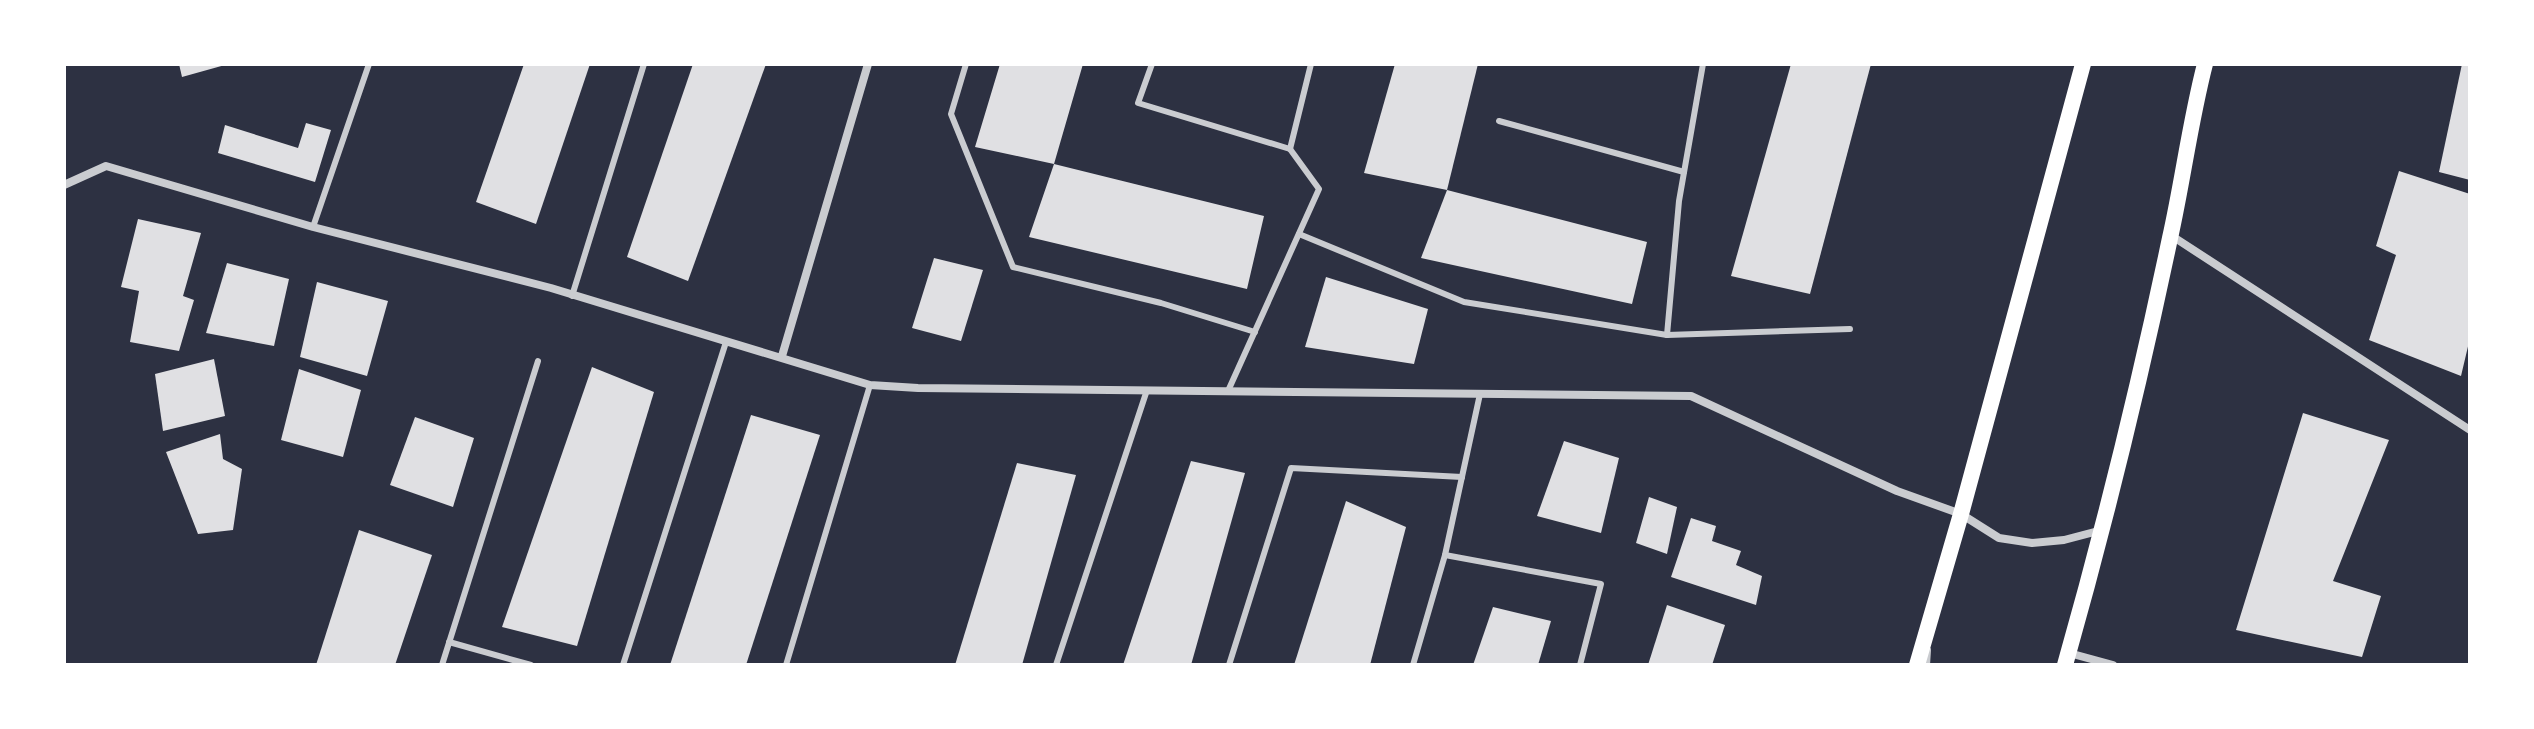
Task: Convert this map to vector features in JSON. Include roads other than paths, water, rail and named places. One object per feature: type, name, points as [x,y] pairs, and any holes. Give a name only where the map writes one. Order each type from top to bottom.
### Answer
[{"type":"main road","points":[[1917,665],[2083,64]]},
{"type":"main road","points":[[2066,659],[2103,529],[2171,236],[2192,115],[2205,64]]},
{"type":"street","points":[[782,356],[868,64]]},
{"type":"street","points":[[64,185],[106,166],[313,227],[551,288],[870,385],[1691,396],[1897,491],[1961,514],[1999,538],[2032,543],[2064,540],[2103,529]]},
{"type":"street","points":[[2171,236],[2470,430]]},
{"type":"street","points":[[2066,659],[2113,665]]},
{"type":"lane","points":[[313,227],[369,64]]},
{"type":"lane","points":[[572,296],[644,64]]},
{"type":"lane","points":[[966,64],[951,114],[1013,267],[1161,303],[1255,332]]},
{"type":"lane","points":[[1152,64],[1138,103],[1290,149],[1319,189],[1228,391]]},
{"type":"lane","points":[[1290,149],[1311,64]]},
{"type":"lane","points":[[1667,335],[1684,172],[1703,64]]},
{"type":"lane","points":[[1499,121],[1684,172]]},
{"type":"lane","points":[[1299,234],[1464,302],[1667,335],[1850,329]]},
{"type":"lane","points":[[623,665],[726,342]]},
{"type":"lane","points":[[442,665],[538,361]]},
{"type":"lane","points":[[786,665],[870,385]]},
{"type":"lane","points":[[1056,665],[1147,390]]},
{"type":"lane","points":[[1413,665],[1445,555],[1480,394]]},
{"type":"lane","points":[[1229,665],[1291,468],[1462,477]]},
{"type":"lane","points":[[1445,555],[1601,584],[1580,665]]},
{"type":"lane","points":[[1927,665],[1931,618]]},
{"type":"lane","points":[[449,642],[531,665]]}]
